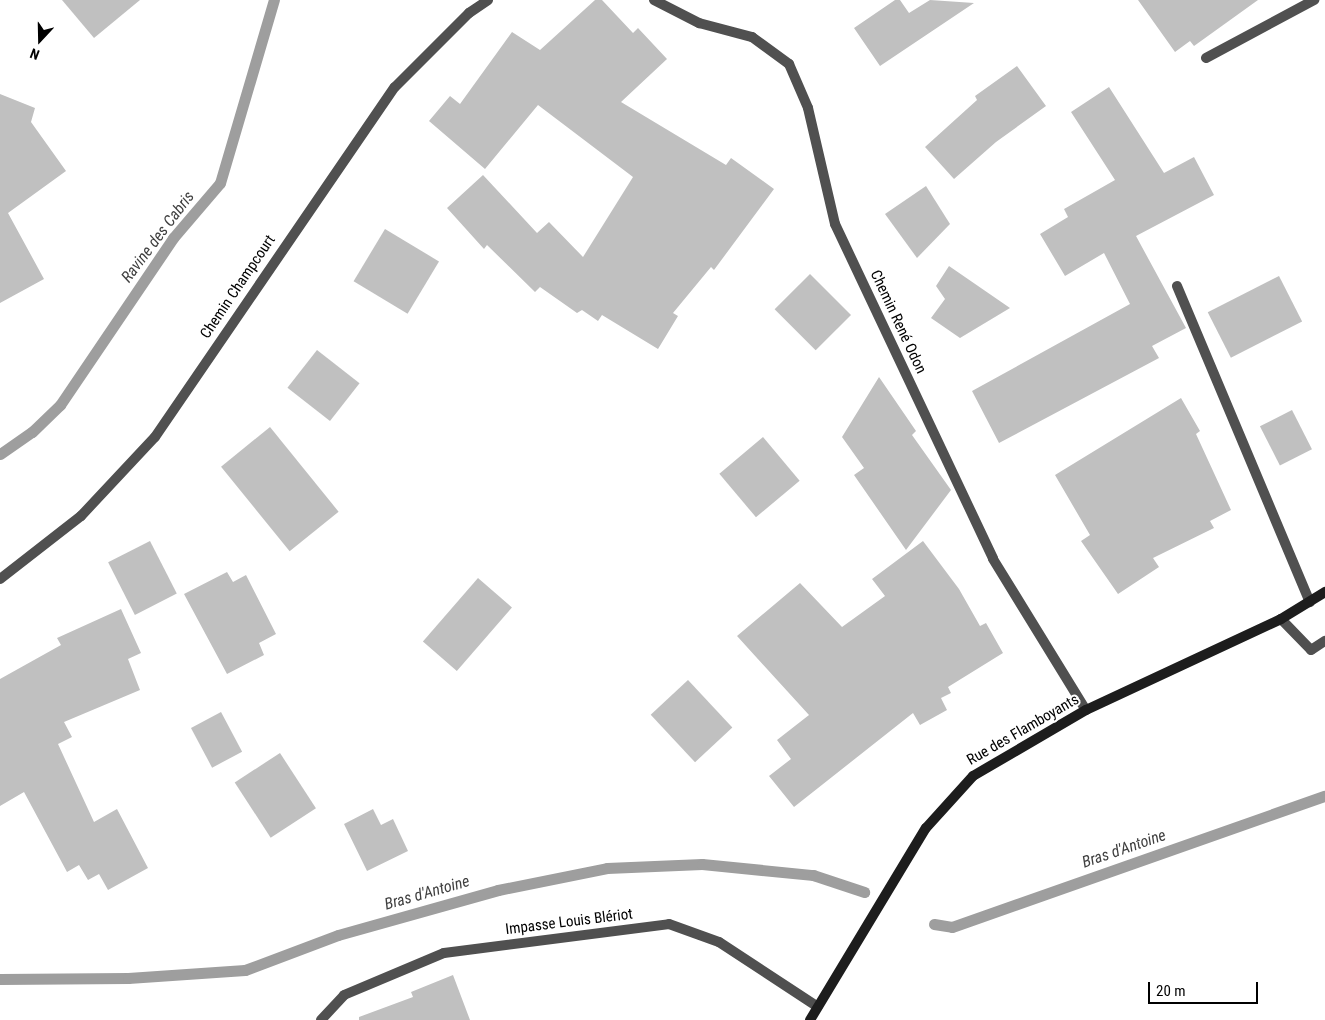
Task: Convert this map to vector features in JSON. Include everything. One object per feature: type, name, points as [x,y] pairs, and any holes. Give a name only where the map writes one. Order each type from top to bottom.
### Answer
[{"type":"main road","name":"Rue des Flamboyants","points":[[810,1020],[926,828],[973,776],[1086,710],[1282,619],[1325,592]]},
{"type":"street","name":"Chemin Champcourt","points":[[0,579],[81,516],[155,437],[394,87],[469,13],[488,0]]},
{"type":"street","name":"Chemin René Odon","points":[[654,0],[699,23],[752,37],[789,64],[808,108],[835,224],[993,558],[1086,710]]},
{"type":"street","points":[[1206,58],[1314,0]]},
{"type":"street","points":[[1177,286],[1310,602]]},
{"type":"street","points":[[1282,619],[1311,650],[1325,642]]},
{"type":"street","name":"Impasse Louis Blériot","points":[[321,1020],[344,995],[444,953],[669,924],[719,942],[818,1007]]},
{"type":"building","points":[[62,0],[140,0],[94,38]]},
{"type":"building","points":[[595,0],[602,0],[633,33],[638,28],[667,59],[621,102],[726,165],[731,158],[774,189],[714,270],[711,267],[673,313],[678,316],[658,349],[602,315],[598,321],[582,310],[577,313],[540,287],[535,292],[487,245],[484,249],[447,208],[483,175],[537,233],[549,222],[583,257],[633,177],[538,105],[485,169],[429,121],[450,96],[460,104],[512,32],[540,50]]},
{"type":"building","points":[[895,0],[900,0],[909,13],[930,0],[974,3],[880,66],[854,28]]},
{"type":"building","points":[[1138,0],[1258,0],[1194,46],[1190,41],[1175,52]]},
{"type":"building","points":[[1017,66],[1046,106],[996,142],[954,179],[925,147],[977,100],[975,96]]},
{"type":"building","points":[[1109,87],[1164,173],[1194,157],[1214,195],[1136,236],[1186,328],[1152,346],[1159,358],[999,443],[972,391],[1130,304],[1104,253],[1065,276],[1040,234],[1068,217],[1064,209],[1115,180],[1071,112]]},
{"type":"building","points":[[0,94],[35,108],[31,122],[66,171],[8,213],[44,279],[0,303]]},
{"type":"building","points":[[926,186],[950,224],[917,258],[885,214]]},
{"type":"building","points":[[385,229],[439,261],[408,314],[354,281]]},
{"type":"building","points":[[949,266],[1010,308],[960,338],[931,318],[945,299],[936,286]]},
{"type":"building","points":[[810,274],[851,315],[816,350],[775,309]]},
{"type":"building","points":[[1279,276],[1302,321],[1231,358],[1208,312]]},
{"type":"building","points":[[317,350],[360,383],[330,421],[287,388]]},
{"type":"building","points":[[879,377],[916,431],[912,435],[951,490],[906,550],[854,475],[864,468],[842,437]]},
{"type":"building","points":[[1181,398],[1200,431],[1196,434],[1231,510],[1210,521],[1214,528],[1153,558],[1159,567],[1118,594],[1081,541],[1090,535],[1055,475]]},
{"type":"building","points":[[1292,410],[1312,449],[1280,466],[1260,426]]},
{"type":"building","points":[[270,427],[339,512],[290,551],[221,467]]},
{"type":"building","points":[[763,437],[800,481],[756,517],[719,474]]},
{"type":"building","points":[[150,541],[177,594],[135,615],[108,562]]},
{"type":"building","points":[[923,541],[959,589],[980,626],[986,623],[1003,653],[948,687],[951,693],[941,698],[947,710],[920,725],[913,713],[794,807],[769,776],[791,759],[777,740],[809,715],[737,636],[800,583],[842,627],[885,596],[872,579]]},
{"type":"building","points":[[227,572],[233,582],[246,575],[276,634],[259,643],[264,655],[227,674],[184,594]]},
{"type":"building","points":[[478,578],[512,608],[457,671],[423,641]]},
{"type":"building","points":[[121,609],[141,653],[128,659],[140,690],[64,722],[72,737],[58,744],[94,822],[117,809],[148,868],[108,890],[99,874],[88,880],[79,865],[67,872],[24,792],[0,806],[0,679],[61,645],[57,638]]},
{"type":"building","points":[[688,680],[732,728],[695,762],[651,715]]},
{"type":"building","points":[[221,712],[242,752],[212,768],[191,728]]},
{"type":"building","points":[[280,753],[316,808],[271,838],[235,782]]},
{"type":"building","points":[[373,809],[381,825],[393,819],[408,851],[367,871],[344,824]]},
{"type":"building","points":[[453,975],[470,1020],[359,1020],[359,1017],[413,997],[411,992]]},
{"type":"waterway","name":"Ravine des Cabris","points":[[0,454],[32,432],[60,405],[173,238],[220,183],[274,0]]},
{"type":"waterway","name":"Bras d'Antoine","points":[[934,924],[952,927],[1325,796]]},
{"type":"waterway","name":"Bras d'Antoine","points":[[0,979],[128,978],[245,970],[338,935],[498,890],[607,868],[702,864],[813,875],[864,892]]}]
